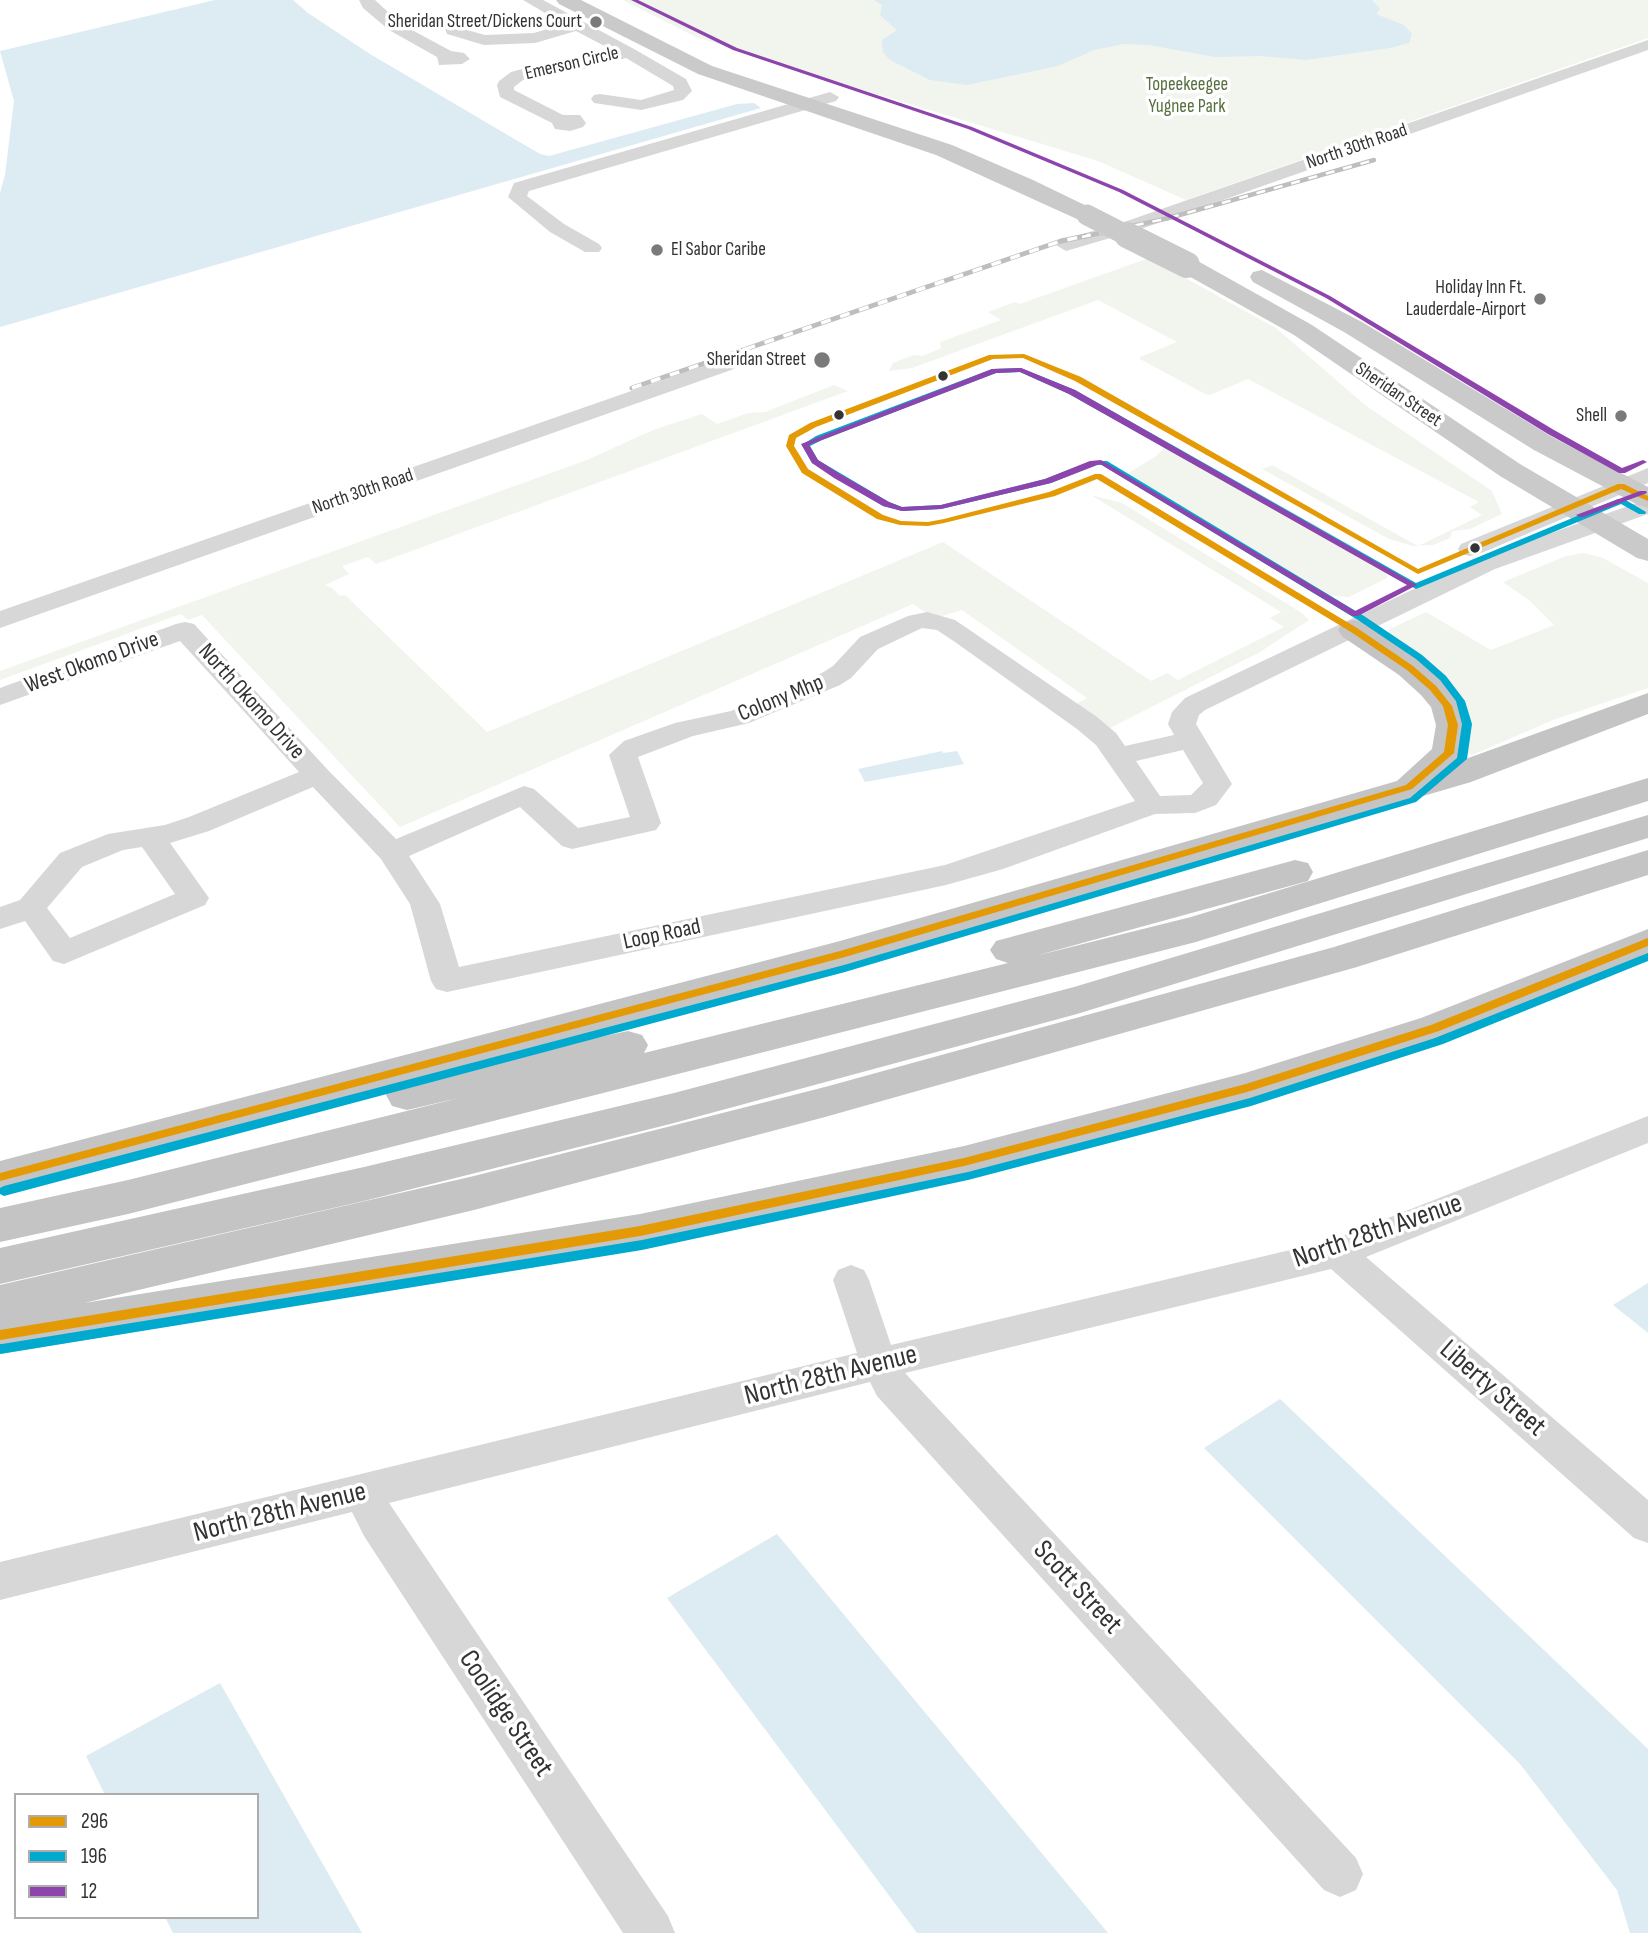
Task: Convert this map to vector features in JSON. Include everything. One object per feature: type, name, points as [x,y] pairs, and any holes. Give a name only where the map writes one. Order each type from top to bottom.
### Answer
[{"type":"highway","points":[[1354,630],[1418,675],[1447,706],[1453,725],[1449,753],[1409,787]]},
{"type":"highway","points":[[0,1177],[841,954],[1459,774],[1648,703]]},
{"type":"highway","points":[[0,1186],[773,1013],[1274,878],[1648,761]]},
{"type":"highway","points":[[0,1225],[142,1194],[1196,929],[1648,789]]},
{"type":"highway","points":[[0,1266],[418,1171],[674,1108],[1050,1008],[1648,825]]},
{"type":"highway","points":[[0,1304],[474,1193],[825,1102],[1343,958],[1648,862]]},
{"type":"highway","points":[[0,1335],[640,1231],[964,1162],[1285,1076],[1435,1028],[1648,942]]},
{"type":"main road","name":"Sheridan Street","points":[[566,0],[705,70],[954,155],[1087,215],[1187,265],[1303,330],[1492,458],[1648,552]]},
{"type":"main road","name":"Sheridan Street","points":[[602,0],[730,62],[966,141],[1116,204],[1321,309],[1544,444],[1648,499]]},
{"type":"street","points":[[367,0],[369,5],[395,26],[448,56]]},
{"type":"street","points":[[531,0],[680,83],[683,91],[677,96],[641,105],[600,99]]},
{"type":"street","points":[[450,18],[453,31],[484,40],[535,38],[578,25]]},
{"type":"street","name":"North 30th Road","points":[[1066,246],[1648,45]]},
{"type":"street","name":"Emerson Circle","points":[[561,121],[506,93],[505,85],[517,76],[543,69],[584,64],[628,52]]},
{"type":"street","points":[[592,248],[557,228],[517,197],[521,187],[830,97]]},
{"type":"street","name":"North 30th Road","points":[[0,620],[726,365]]},
{"type":"street","points":[[1271,666],[1278,657],[1335,618],[1418,572],[1648,475]]},
{"type":"street","points":[[1152,805],[1123,761],[1192,745],[1182,724],[1186,712],[1195,704],[1271,666],[1354,630],[1486,564],[1648,506]]},
{"type":"street","name":"Colony Mhp","points":[[392,852],[524,794],[572,839],[646,823],[623,755],[634,747],[659,737],[739,717],[831,679],[842,672],[869,643],[917,621],[927,620],[946,625],[964,636],[1087,723],[1106,739],[1123,761]]},
{"type":"street","name":"West Okomo Drive","points":[[0,697],[185,630]]},
{"type":"street","name":"North Okomo Drive","points":[[185,630],[317,775],[392,852],[425,904],[447,981]]},
{"type":"street","name":"Loop Road","points":[[447,981],[878,890],[992,862],[1152,805],[1195,804],[1214,792],[1217,784],[1214,775],[1192,745]]},
{"type":"street","points":[[0,919],[31,907],[71,860],[118,841],[150,837],[199,824],[317,775]]},
{"type":"street","points":[[31,907],[64,953],[194,898],[150,837]]},
{"type":"street","name":"North 28th Avenue","points":[[0,1581],[1337,1253],[1648,1129]]},
{"type":"street","name":"Liberty Street","points":[[1337,1253],[1648,1525]]},
{"type":"street","name":"Scott Street","points":[[851,1280],[870,1339],[891,1385],[1340,1874]]},
{"type":"street","name":"Coolidge Street","points":[[363,1493],[378,1523],[651,1933]]},
{"type":"green space","name":"Topeekeegee Yugnee Park","points":[[623,0],[1648,0],[1648,38],[1186,200],[1098,161],[696,37]]},
{"type":"green space","points":[[1149,258],[1276,328],[1365,405],[1492,491],[1502,514],[1470,529],[1452,531],[1450,538],[1433,545],[1419,546],[1482,515],[1470,507],[1479,502],[1248,379],[1210,395],[1205,394],[1140,359],[1177,342],[1098,300],[912,368],[889,371],[893,363],[914,355],[922,356],[941,348],[940,342],[1001,320],[988,312],[1015,302],[1020,304]]},
{"type":"green space","points":[[834,385],[848,391],[376,564],[368,557],[342,566],[349,574],[325,585],[340,596],[345,595],[487,732],[943,542],[1151,681],[1167,673],[1178,680],[1284,627],[1270,618],[1281,612],[1091,495],[1122,503],[1302,613],[1309,620],[1260,652],[1110,728],[1076,704],[1087,698],[962,610],[939,617],[929,615],[913,604],[400,827],[202,615],[188,620],[181,614],[0,680],[0,671],[587,460],[653,430],[702,414],[717,424],[748,413],[765,412]]},
{"type":"green space","points":[[1170,443],[1360,550],[1357,552],[1386,570],[1387,578],[1349,597],[1321,595],[1123,476],[1155,457]]},
{"type":"green space","points":[[1272,465],[1418,546],[1389,539],[1262,469]]},
{"type":"green space","points":[[1584,553],[1603,558],[1648,583],[1648,688],[1553,720],[1472,755],[1468,753],[1381,638],[1387,637],[1390,629],[1426,612],[1491,650],[1554,625],[1530,601],[1503,582],[1566,556]]},
{"type":"shaded area","points":[[215,0],[293,0],[370,54],[540,154],[549,156],[737,104],[754,103],[761,108],[0,327],[0,193],[5,175],[14,101],[0,51]]},
{"type":"shaded area","points":[[874,0],[1372,0],[1380,9],[1376,14],[1404,25],[1412,34],[1409,43],[1390,48],[1306,60],[1261,56],[1215,57],[1149,45],[1124,44],[1094,50],[1058,66],[967,85],[930,80],[890,60],[883,52],[882,40],[897,30],[880,15],[882,5]]},
{"type":"shaded area","points":[[942,751],[957,751],[964,764],[865,782],[858,769]]},
{"type":"shaded area","points":[[1648,1283],[1648,1333],[1613,1305]]},
{"type":"shaded area","points":[[1280,1399],[1648,1749],[1648,1933],[1630,1933],[1617,1890],[1520,1764],[1204,1448]]},
{"type":"shaded area","points":[[777,1534],[1108,1933],[917,1933],[667,1598]]},
{"type":"shaded area","points":[[220,1683],[362,1933],[173,1933],[166,1919],[259,1919],[259,1793],[104,1793],[86,1756]]},
{"type":"railway","points":[[1082,237],[1169,218],[1374,160]]},
{"type":"railway","points":[[632,388],[1061,241],[1090,235]]},
{"type":"transit line","name":"12","points":[[634,0],[735,49],[970,128],[1121,191],[1328,297],[1551,432],[1622,471],[1643,462]]},
{"type":"transit line","name":"296","points":[[0,1177],[841,954],[1409,787],[1449,753],[1453,725],[1447,706],[1433,688],[1410,668],[1354,630],[1098,476],[1052,494],[944,521],[928,524],[900,523],[880,517],[805,471],[790,446],[792,437],[813,425],[992,357],[1024,356],[1078,379],[1418,572],[1621,486],[1648,499]]},
{"type":"transit line","name":"196","points":[[4,1191],[845,968],[1413,800],[1462,759],[1467,724],[1460,701],[1443,678],[1419,657],[1361,618],[1104,463],[1094,463],[1048,481],[941,507],[902,509],[886,504],[815,461],[806,445],[819,438],[995,371],[1021,370],[1072,392],[1416,586],[1621,501],[1642,512]]},
{"type":"transit line","name":"12","points":[[1021,370],[1072,392],[1413,585],[1355,614],[1101,462],[1048,481],[941,507],[902,509],[886,504],[837,476],[815,461],[805,444],[995,371],[1021,370]]},
{"type":"transit line","name":"12","points":[[1580,515],[1643,493]]},
{"type":"transit line","name":"296","points":[[0,1335],[640,1231],[964,1162],[1247,1088],[1435,1028],[1648,942]]},
{"type":"transit line","name":"196","points":[[2,1349],[642,1245],[968,1176],[1251,1102],[1439,1041],[1648,957]]},
{"type":"place","name":"Sheridan Street/Dickens Court","points":[[596,22]]},
{"type":"place","name":"El Sabor Caribe","points":[[657,250]]},
{"type":"place","name":"Holiday Inn Ft. Lauderdale-Airport","points":[[1540,299]]},
{"type":"place","name":"Sheridan Street","points":[[822,360]]},
{"type":"place","name":"Shell","points":[[1621,416]]}]
